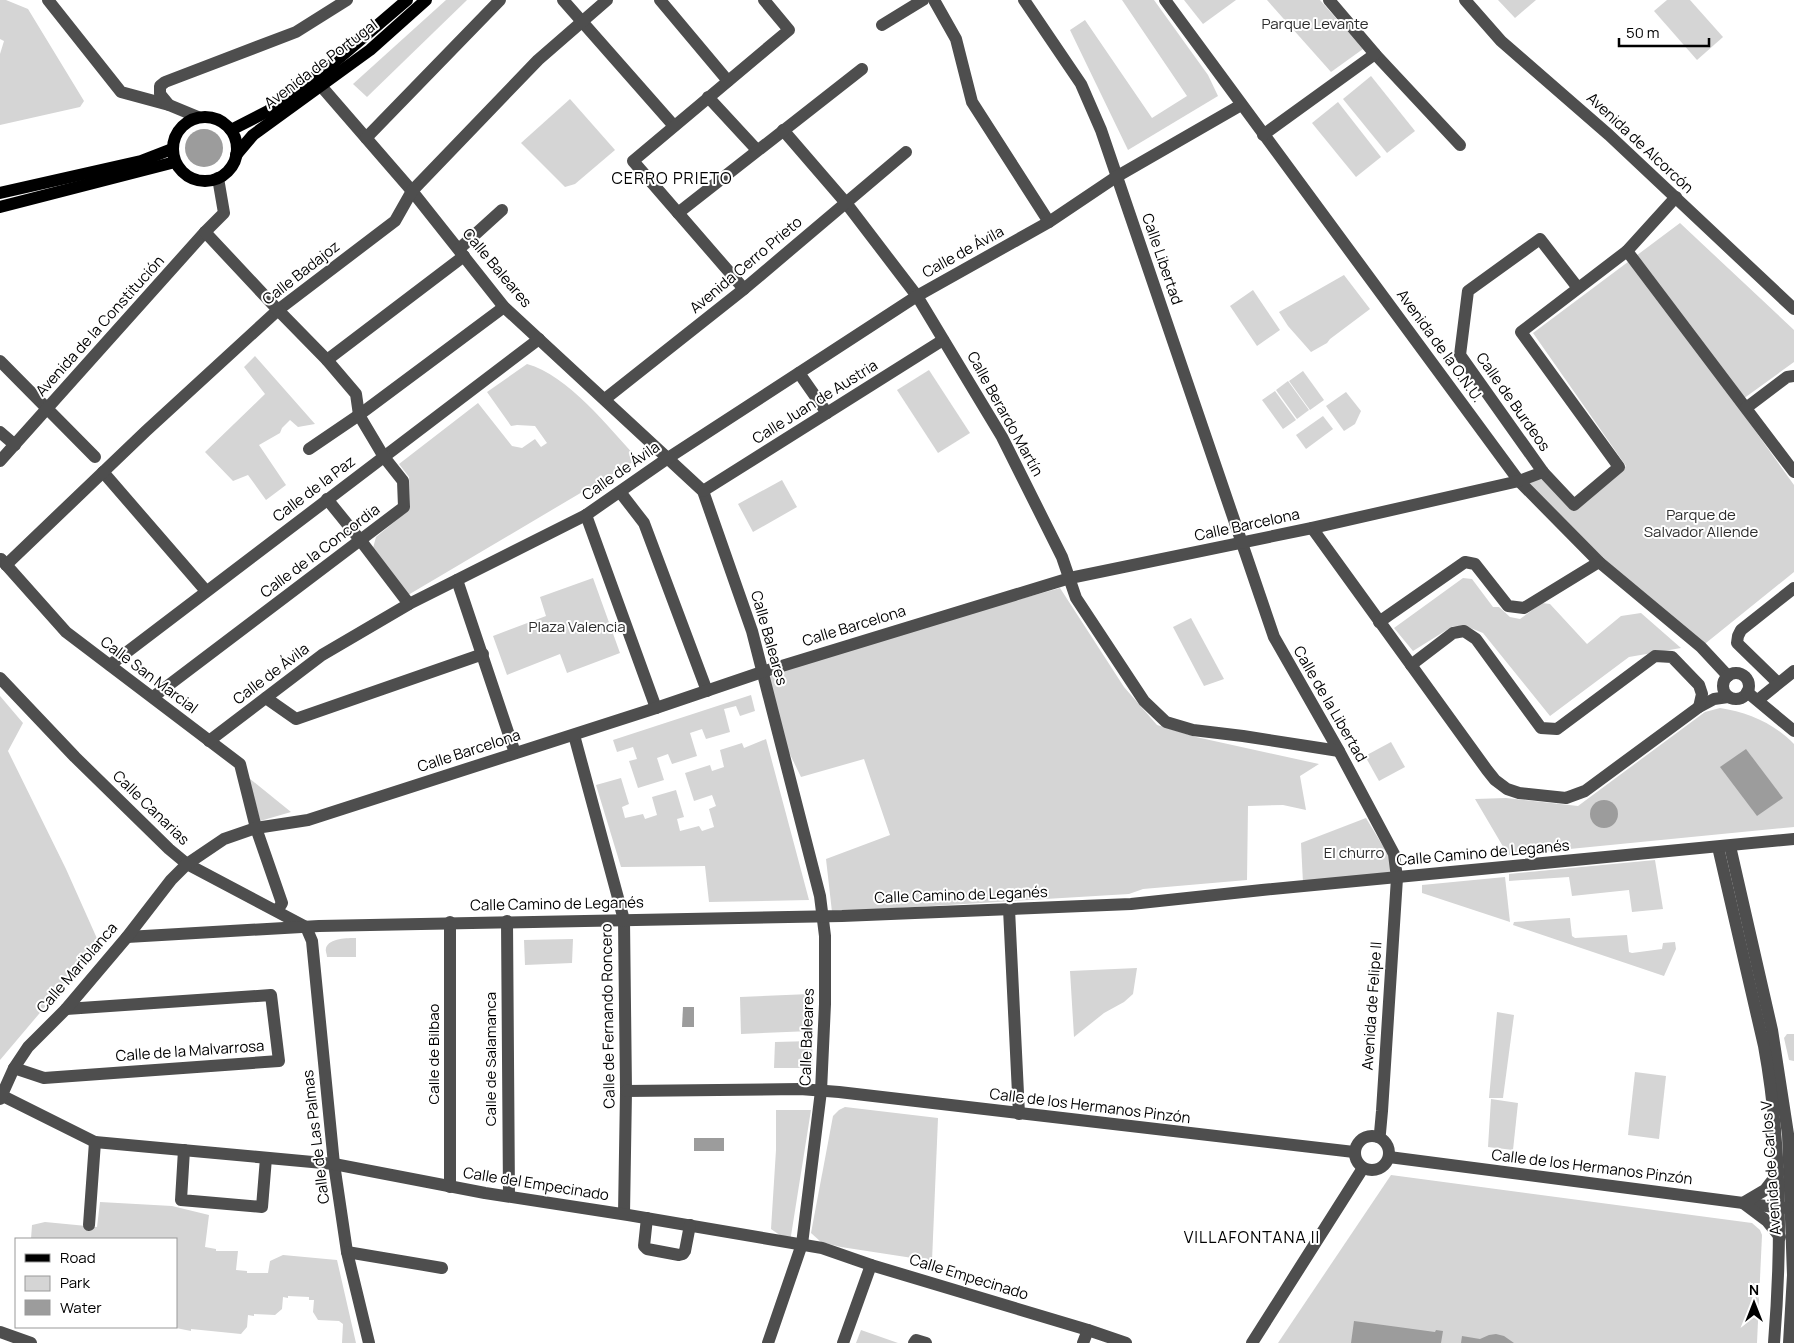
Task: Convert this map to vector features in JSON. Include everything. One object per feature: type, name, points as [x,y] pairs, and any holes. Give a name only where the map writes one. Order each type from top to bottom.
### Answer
[{"type":"main road","name":"Avenida de Portugal","points":[[231,130],[268,111],[331,65],[407,0]]},
{"type":"main road","name":"Avenida de Portugal","points":[[236,155],[253,135],[370,50],[426,0]]},
{"type":"main road","points":[[198,117],[209,117],[219,120],[231,130],[237,145],[232,166],[227,172],[218,178],[205,181],[191,178],[182,172],[175,162],[172,149],[174,136],[180,127],[198,117]]},
{"type":"main road","points":[[0,193],[140,161],[172,149]]},
{"type":"main road","points":[[0,207],[175,162]]},
{"type":"street","points":[[48,0],[121,92],[169,105],[198,117]]},
{"type":"street","points":[[169,105],[160,94],[160,86],[164,82],[296,32],[347,0]]},
{"type":"street","points":[[366,138],[500,0]]},
{"type":"street","points":[[562,0],[674,126]]},
{"type":"street","name":"Calle Badajoz","points":[[3,562],[278,310],[395,222],[412,192],[538,60],[607,0]]},
{"type":"street","points":[[660,0],[728,81]]},
{"type":"street","points":[[744,289],[633,161],[788,30],[764,0]]},
{"type":"street","points":[[882,25],[922,0]]},
{"type":"street","points":[[934,0],[956,39],[972,102],[1049,222]]},
{"type":"street","name":"Calle Libertad","points":[[1024,0],[1081,84],[1100,130],[1242,542]]},
{"type":"street","name":"Avenida de la O.N.U.","points":[[1165,0],[1519,481],[1599,562],[1701,647],[1725,680]]},
{"type":"street","points":[[1329,0],[1374,54],[1460,145]]},
{"type":"street","name":"Avenida de Alcorcón","points":[[1465,0],[1501,40],[1568,98],[1794,309]]},
{"type":"street","points":[[1263,135],[1374,54]]},
{"type":"street","points":[[678,213],[862,69]]},
{"type":"street","name":"Calle Baleares","points":[[321,86],[412,192],[504,307],[703,491],[749,622],[818,887],[826,936],[821,1091],[802,1244],[768,1343]]},
{"type":"street","points":[[708,97],[757,150]]},
{"type":"street","name":"Calle de Ávila","points":[[209,741],[322,655],[409,604],[586,516],[668,458],[917,296],[1049,222],[1116,177],[1241,105]]},
{"type":"street","name":"Calle Berardo Martín","points":[[783,130],[846,203],[917,296],[1002,437],[1062,557],[1076,598],[1144,701],[1166,722],[1192,730],[1339,751]]},
{"type":"street","name":"Avenida Cerro Prieto","points":[[605,399],[744,289],[906,152]]},
{"type":"street","name":"Avenida de la Constitución","points":[[0,461],[224,213],[218,178]]},
{"type":"street","name":"Calle de Burdeos","points":[[1578,288],[1540,239],[1468,291],[1460,355],[1543,472],[1574,505],[1619,467],[1521,332],[1627,251],[1676,198]]},
{"type":"street","points":[[205,232],[327,360],[461,253],[502,210]]},
{"type":"street","points":[[1627,251],[1794,472]]},
{"type":"street","points":[[308,449],[358,415],[504,307]]},
{"type":"street","name":"Calle de la Paz","points":[[110,665],[539,339]]},
{"type":"street","name":"Calle Juan de Austria","points":[[703,491],[944,340]]},
{"type":"street","name":"Calle de la Concordia","points":[[153,697],[404,507],[403,481],[384,457],[358,415],[356,394],[327,360]]},
{"type":"street","points":[[0,362],[96,457]]},
{"type":"street","points":[[799,373],[827,413]]},
{"type":"street","points":[[1746,408],[1787,377],[1794,376]]},
{"type":"street","points":[[0,432],[15,445]]},
{"type":"street","points":[[103,472],[206,591]]},
{"type":"street","name":"Calle de Burdeos","points":[[1519,481],[1543,472]]},
{"type":"street","name":"Calle Barcelona","points":[[187,864],[224,838],[256,828],[308,820],[574,735],[762,672],[1070,578],[1312,528],[1519,481]]},
{"type":"street","points":[[620,492],[644,523],[707,691]]},
{"type":"street","points":[[327,499],[409,604]]},
{"type":"street","points":[[586,516],[656,708]]},
{"type":"street","points":[[1312,528],[1495,780],[1507,789],[1519,793],[1566,798],[1585,791],[1699,707],[1714,699],[1728,697],[1736,699],[1742,697],[1747,692],[1748,685],[1746,679],[1734,674],[1711,687],[1699,685]]},
{"type":"street","name":"Calle de la Libertad","points":[[1242,542],[1274,637],[1339,751],[1394,854],[1397,878]]},
{"type":"street","name":"Calle San Marcial","points":[[3,562],[66,632],[240,764],[256,828]]},
{"type":"street","points":[[1379,622],[1465,562],[1475,564],[1508,606],[1524,608],[1599,562]]},
{"type":"street","points":[[457,580],[515,754]]},
{"type":"street","points":[[1778,683],[1737,643],[1738,636],[1741,630],[1794,588]]},
{"type":"street","points":[[1411,665],[1453,634],[1464,631],[1476,639],[1542,728],[1557,730],[1655,656],[1672,657],[1699,685],[1702,694],[1699,707]]},
{"type":"street","points":[[266,698],[296,719],[483,654]]},
{"type":"street","points":[[1758,700],[1794,671]]},
{"type":"street","name":"Calle Canarias","points":[[0,678],[75,757],[169,849],[187,864],[306,927]]},
{"type":"street","points":[[1725,680],[1724,691],[1728,697]]},
{"type":"street","points":[[1747,692],[1794,731]]},
{"type":"street","name":"Calle de Fernando Roncero","points":[[574,735],[624,920],[626,1091],[624,1214]]},
{"type":"street","points":[[256,828],[282,903],[278,911]]},
{"type":"street","name":"Calle Camino de Leganés","points":[[126,937],[306,927],[450,922],[824,916],[1131,904],[1794,839]]},
{"type":"street","name":"Avenida de Carlos V","points":[[1724,846],[1766,1054],[1793,1275],[1789,1343]]},
{"type":"street","name":"Avenida de Carlos V","points":[[1724,846],[1764,994],[1779,1070],[1788,1134],[1785,1208],[1780,1237],[1780,1275],[1774,1343]]},
{"type":"street","name":"Calle Mariblanca","points":[[1,1097],[14,1068],[28,1047],[66,1009],[171,880],[187,864]]},
{"type":"street","name":"Avenida de Felipe II","points":[[1378,1137],[1382,1111],[1397,878]]},
{"type":"street","points":[[1010,909],[1019,1114]]},
{"type":"street","name":"Calle de Salamanca","points":[[507,921],[509,1196]]},
{"type":"street","name":"Calle de Bilbao","points":[[450,922],[450,1186]]},
{"type":"street","name":"Calle de Las Palmas","points":[[306,927],[312,941],[334,1164],[347,1252],[369,1343]]},
{"type":"street","name":"Calle de la Malvarrosa","points":[[14,1068],[44,1078],[279,1061],[271,995],[66,1009]]},
{"type":"street","name":"Calle de los Hermanos Pinzón","points":[[626,1091],[800,1089],[1354,1152]]},
{"type":"street","name":"Calle del Empecinado","points":[[1,1097],[95,1142],[334,1164],[450,1186],[802,1244]]},
{"type":"street","points":[[1372,1136],[1378,1137],[1387,1145],[1389,1156],[1386,1164],[1379,1169],[1371,1171],[1363,1168],[1355,1159],[1354,1152],[1360,1141],[1372,1136]]},
{"type":"street","points":[[89,1226],[95,1142]]},
{"type":"street","points":[[184,1150],[181,1200],[262,1207],[266,1158]]},
{"type":"street","name":"Calle de los Hermanos Pinzón","points":[[1389,1156],[1785,1208]]},
{"type":"street","points":[[1252,1343],[1363,1168]]},
{"type":"street","points":[[1779,1172],[1765,1190],[1743,1203],[1767,1221],[1780,1237]]},
{"type":"street","points":[[647,1218],[644,1246],[679,1255],[685,1251],[690,1225]]},
{"type":"street","name":"Calle Empecinado","points":[[802,1244],[822,1248],[871,1265],[1126,1343]]},
{"type":"street","points":[[347,1252],[442,1268]]},
{"type":"street","points":[[843,1343],[871,1265]]},
{"type":"street","points":[[1083,1343],[1088,1330]]},
{"type":"street","points":[[0,1332],[31,1343]]},
{"type":"street","points":[[914,1343],[916,1340],[926,1343]]},
{"type":"green space","points":[[0,0],[6,0],[28,9],[84,101],[80,107],[0,125],[0,54],[4,41],[0,39]]},
{"type":"green space","points":[[446,0],[467,0],[367,97],[353,84]]},
{"type":"green space","points":[[1122,0],[1154,0],[1208,75],[1218,96],[1128,150],[1070,30],[1085,20],[1152,118],[1187,96]]},
{"type":"green space","name":"Parque Levante","points":[[1184,0],[1236,0],[1203,24]]},
{"type":"green space","name":"Parque Levante","points":[[1267,0],[1320,0],[1363,49],[1331,72]]},
{"type":"green space","points":[[1498,0],[1536,0],[1515,18]]},
{"type":"green space","points":[[1667,0],[1690,0],[1723,37],[1697,60],[1654,11]]},
{"type":"green space","points":[[1371,76],[1415,131],[1387,153],[1343,99]]},
{"type":"green space","points":[[570,99],[615,150],[575,184],[565,187],[521,143]]},
{"type":"green space","points":[[1338,102],[1381,157],[1356,177],[1312,123]]},
{"type":"green space","name":"Parque de Salvador Allende","points":[[1680,223],[1794,330],[1794,362],[1736,404],[1794,485],[1794,572],[1701,647],[1519,481],[1543,476],[1574,508],[1626,466],[1533,333]]},
{"type":"green space","points":[[1344,275],[1370,309],[1327,343],[1311,352],[1288,326],[1279,312]]},
{"type":"green space","points":[[1253,290],[1280,330],[1257,346],[1230,306]]},
{"type":"green space","points":[[255,356],[315,424],[298,427],[290,420],[280,433],[259,445],[286,485],[266,500],[248,475],[233,481],[205,452],[265,394],[244,367]]},
{"type":"green space","points":[[527,364],[558,379],[601,418],[638,459],[403,598],[373,548],[376,537],[410,509],[409,477],[399,464],[478,403],[512,446],[522,448],[535,439],[541,447],[547,443],[535,426],[511,426],[487,392]]},
{"type":"green space","points":[[929,370],[970,433],[938,453],[897,390]]},
{"type":"green space","points":[[1303,371],[1324,400],[1310,410],[1289,381]]},
{"type":"green space","points":[[1288,381],[1309,410],[1297,419],[1276,390]]},
{"type":"green space","points":[[1275,391],[1296,420],[1283,429],[1262,400]]},
{"type":"green space","points":[[1346,392],[1361,411],[1355,424],[1344,431],[1326,406]]},
{"type":"green space","points":[[1323,416],[1333,429],[1306,449],[1296,435]]},
{"type":"green space","points":[[782,480],[797,507],[753,532],[738,504]]},
{"type":"green space","name":"Plaza Valencia","points":[[593,578],[620,653],[567,673],[560,654],[507,675],[493,636],[546,616],[540,597]]},
{"type":"green space","points":[[1463,578],[1472,579],[1493,607],[1499,607],[1510,617],[1520,619],[1542,603],[1550,604],[1587,644],[1621,616],[1641,613],[1681,648],[1629,657],[1550,716],[1483,633],[1468,627],[1453,626],[1413,651],[1394,628]]},
{"type":"green space","points":[[1060,588],[1124,687],[1157,725],[1196,737],[1319,764],[1300,776],[1306,810],[1283,805],[1248,806],[1247,880],[1143,889],[1129,894],[832,912],[826,859],[890,835],[864,759],[801,777],[784,742],[769,677],[789,669],[798,661]]},
{"type":"green space","points":[[1191,618],[1224,679],[1204,686],[1173,627]]},
{"type":"green space","points":[[751,695],[755,711],[740,716],[736,706],[724,709],[730,732],[706,739],[702,729],[690,733],[697,756],[672,764],[668,754],[657,758],[664,780],[638,788],[629,761],[637,759],[633,747],[617,752],[613,740]]},
{"type":"green space","points":[[0,696],[23,723],[8,751],[66,869],[99,943],[0,1060]]},
{"type":"green space","points":[[1720,708],[1741,712],[1760,720],[1787,737],[1794,744],[1794,827],[1508,855],[1475,799],[1506,798],[1578,806],[1705,712]]},
{"type":"green space","points":[[766,739],[809,900],[709,902],[705,866],[621,867],[596,785],[621,778],[629,804],[622,807],[625,818],[643,814],[645,819],[657,815],[652,797],[676,790],[684,817],[677,819],[680,831],[699,826],[702,831],[714,827],[709,809],[716,806],[712,795],[694,801],[685,773],[710,765],[712,771],[724,767],[720,750],[742,743],[744,748]]},
{"type":"green space","points":[[1391,742],[1405,767],[1379,781],[1365,756]]},
{"type":"green space","points":[[249,778],[291,812],[260,821]]},
{"type":"green space","name":"El churro","points":[[1366,818],[1389,856],[1397,878],[1303,883],[1301,843]]},
{"type":"green space","points":[[1655,860],[1663,909],[1632,912],[1629,890],[1572,896],[1569,877],[1509,881],[1509,874]]},
{"type":"green space","points":[[1505,877],[1510,922],[1422,893],[1422,885]]},
{"type":"green space","points":[[1570,918],[1572,936],[1575,938],[1627,935],[1629,952],[1632,953],[1662,949],[1663,943],[1675,942],[1676,949],[1664,976],[1513,925],[1514,922]]},
{"type":"green space","points":[[356,938],[356,957],[327,957],[326,948],[331,942],[339,939]]},
{"type":"green space","points":[[573,939],[572,963],[525,965],[524,940]]},
{"type":"green space","points":[[1137,968],[1133,994],[1124,1002],[1104,1013],[1074,1037],[1070,971]]},
{"type":"green space","points":[[810,994],[811,1031],[741,1034],[740,997]]},
{"type":"green space","points":[[1497,1012],[1514,1015],[1503,1098],[1489,1098]]},
{"type":"green space","points":[[1787,1034],[1794,1034],[1794,1061],[1789,1060],[1784,1038]]},
{"type":"green space","points":[[812,1041],[813,1068],[774,1068],[775,1042]]},
{"type":"green space","points":[[1635,1072],[1666,1076],[1659,1139],[1628,1135]]},
{"type":"green space","points":[[1491,1099],[1518,1103],[1513,1150],[1488,1147]]},
{"type":"green space","points":[[845,1107],[938,1118],[932,1261],[841,1247],[821,1242],[811,1233],[833,1116]]},
{"type":"green space","points":[[776,1110],[811,1110],[790,1242],[771,1229],[776,1150]]},
{"type":"green space","points":[[1391,1175],[1752,1223],[1760,1230],[1762,1235],[1757,1343],[1278,1343]]},
{"type":"green space","points":[[100,1202],[172,1206],[209,1215],[205,1247],[216,1249],[216,1251],[238,1251],[236,1270],[247,1271],[247,1273],[268,1273],[270,1261],[283,1255],[337,1260],[356,1343],[342,1343],[343,1324],[339,1321],[318,1320],[313,1312],[314,1300],[309,1300],[309,1297],[283,1297],[282,1309],[275,1315],[248,1315],[247,1327],[241,1334],[191,1329],[191,1331],[176,1328],[178,1328],[178,1238],[31,1238],[32,1225],[45,1222],[97,1227]]},
{"type":"green space","points":[[861,1330],[898,1343],[856,1343]]},
{"type":"water","points":[[204,129],[217,135],[223,148],[217,161],[204,167],[191,161],[185,148],[191,135]]},
{"type":"water","points":[[1746,749],[1783,798],[1757,816],[1720,767]]},
{"type":"water","points":[[1604,800],[1614,804],[1618,814],[1614,824],[1604,828],[1594,824],[1590,814],[1594,804]]},
{"type":"water","points":[[683,1007],[694,1007],[694,1027],[682,1027]]},
{"type":"water","points":[[694,1138],[724,1138],[724,1151],[694,1151]]},
{"type":"water","points":[[1354,1321],[1435,1332],[1436,1330],[1443,1331],[1441,1343],[1351,1343]]},
{"type":"water","points":[[1496,1334],[1504,1336],[1514,1343],[1461,1343],[1462,1336],[1480,1339]]},
{"type":"district","name":"CERRO PRIETO","points":[[672,178]]},
{"type":"district","name":"VILLAFONTANA II","points":[[1252,1237]]}]
